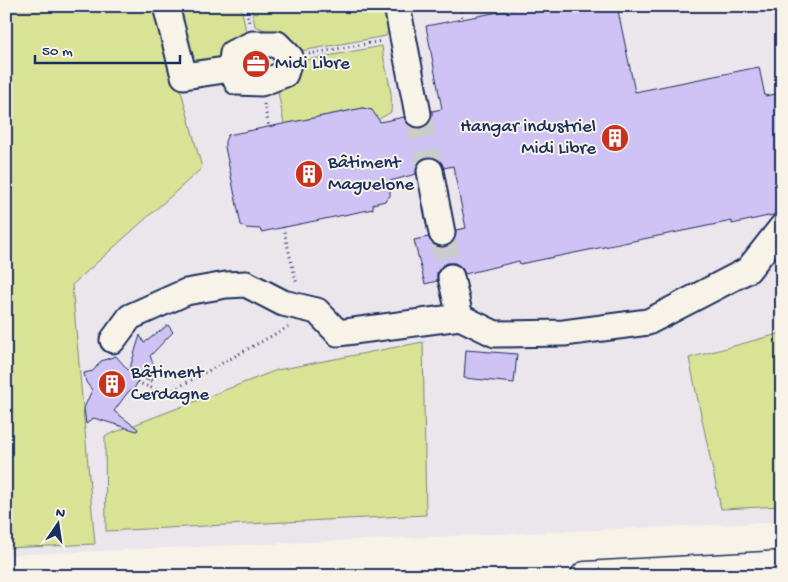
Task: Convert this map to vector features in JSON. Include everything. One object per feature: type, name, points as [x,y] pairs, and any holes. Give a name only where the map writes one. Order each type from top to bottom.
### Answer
[{"type":"highway","points":[[585,576],[782,565]]},
{"type":"lane","points":[[166,6],[184,76],[231,69]]},
{"type":"lane","points":[[397,6],[418,114]]},
{"type":"lane","points":[[253,44],[277,44],[290,57],[285,74],[261,83],[237,82],[231,69],[233,53],[253,44]]},
{"type":"lane","points":[[430,171],[442,233]]},
{"type":"lane","points":[[113,340],[130,317],[186,292],[226,285],[246,284],[283,303],[317,311],[338,333],[460,317],[495,334],[564,333],[648,322],[748,270],[782,227]]},
{"type":"lane","points":[[451,277],[460,317]]},
{"type":"path","points":[[460,6],[462,19]]},
{"type":"path","points":[[290,57],[402,38]]},
{"type":"path","points":[[136,382],[166,394],[317,311],[296,283],[283,227]]},
{"type":"shaded area","points":[[6,6],[782,6],[782,522],[6,555]]},
{"type":"green space","points":[[6,6],[158,6],[202,168],[72,285],[95,544],[6,548]]},
{"type":"green space","points":[[178,6],[241,6],[246,32],[244,38],[222,51],[216,60],[197,64],[190,62]]},
{"type":"green space","points":[[251,6],[387,6],[390,26],[386,36],[301,51],[283,37],[255,26]]},
{"type":"green space","points":[[382,46],[390,87],[391,112],[376,121],[372,110],[363,108],[284,124],[277,86],[300,63],[306,60]]},
{"type":"green space","points":[[782,333],[782,506],[721,509],[689,358]]},
{"type":"green space","points":[[423,342],[426,515],[106,531],[105,436],[277,370]]},
{"type":"building","name":"Hangar industriel Midi Libre","points":[[530,6],[617,6],[635,92],[759,67],[765,96],[782,93],[782,213],[732,224],[732,221],[520,264],[519,261],[465,274],[461,267],[455,263],[448,263],[437,272],[437,281],[425,284],[414,240],[428,237],[437,246],[445,247],[452,243],[456,230],[466,228],[453,166],[444,168],[440,161],[428,157],[421,160],[417,166],[416,174],[390,181],[390,196],[385,201],[373,204],[373,209],[261,232],[260,229],[246,228],[241,225],[225,147],[228,135],[363,108],[372,110],[380,122],[404,117],[407,123],[413,127],[421,128],[428,124],[432,111],[442,109],[426,26]]},
{"type":"building","name":"Bâtiment Cerdagne","points":[[168,325],[173,332],[150,356],[155,368],[151,382],[133,373],[138,381],[134,389],[128,392],[114,411],[138,429],[137,431],[94,418],[86,424],[84,408],[92,390],[86,382],[84,373],[93,371],[101,361],[116,356],[129,371],[140,335],[144,343]]},
{"type":"building","points":[[466,350],[517,354],[514,383],[464,378]]},
{"type":"tunnel","points":[[418,114],[430,171]]},
{"type":"tunnel","points":[[442,233],[451,277]]},
{"type":"place","name":"Midi Libre","points":[[256,64]]},
{"type":"place","name":"Hangar industriel Midi Libre","points":[[615,138]]},
{"type":"place","name":"Bâtiment Maguelone","points":[[309,174]]},
{"type":"place","name":"Bâtiment Cerdagne","points":[[112,384]]}]
